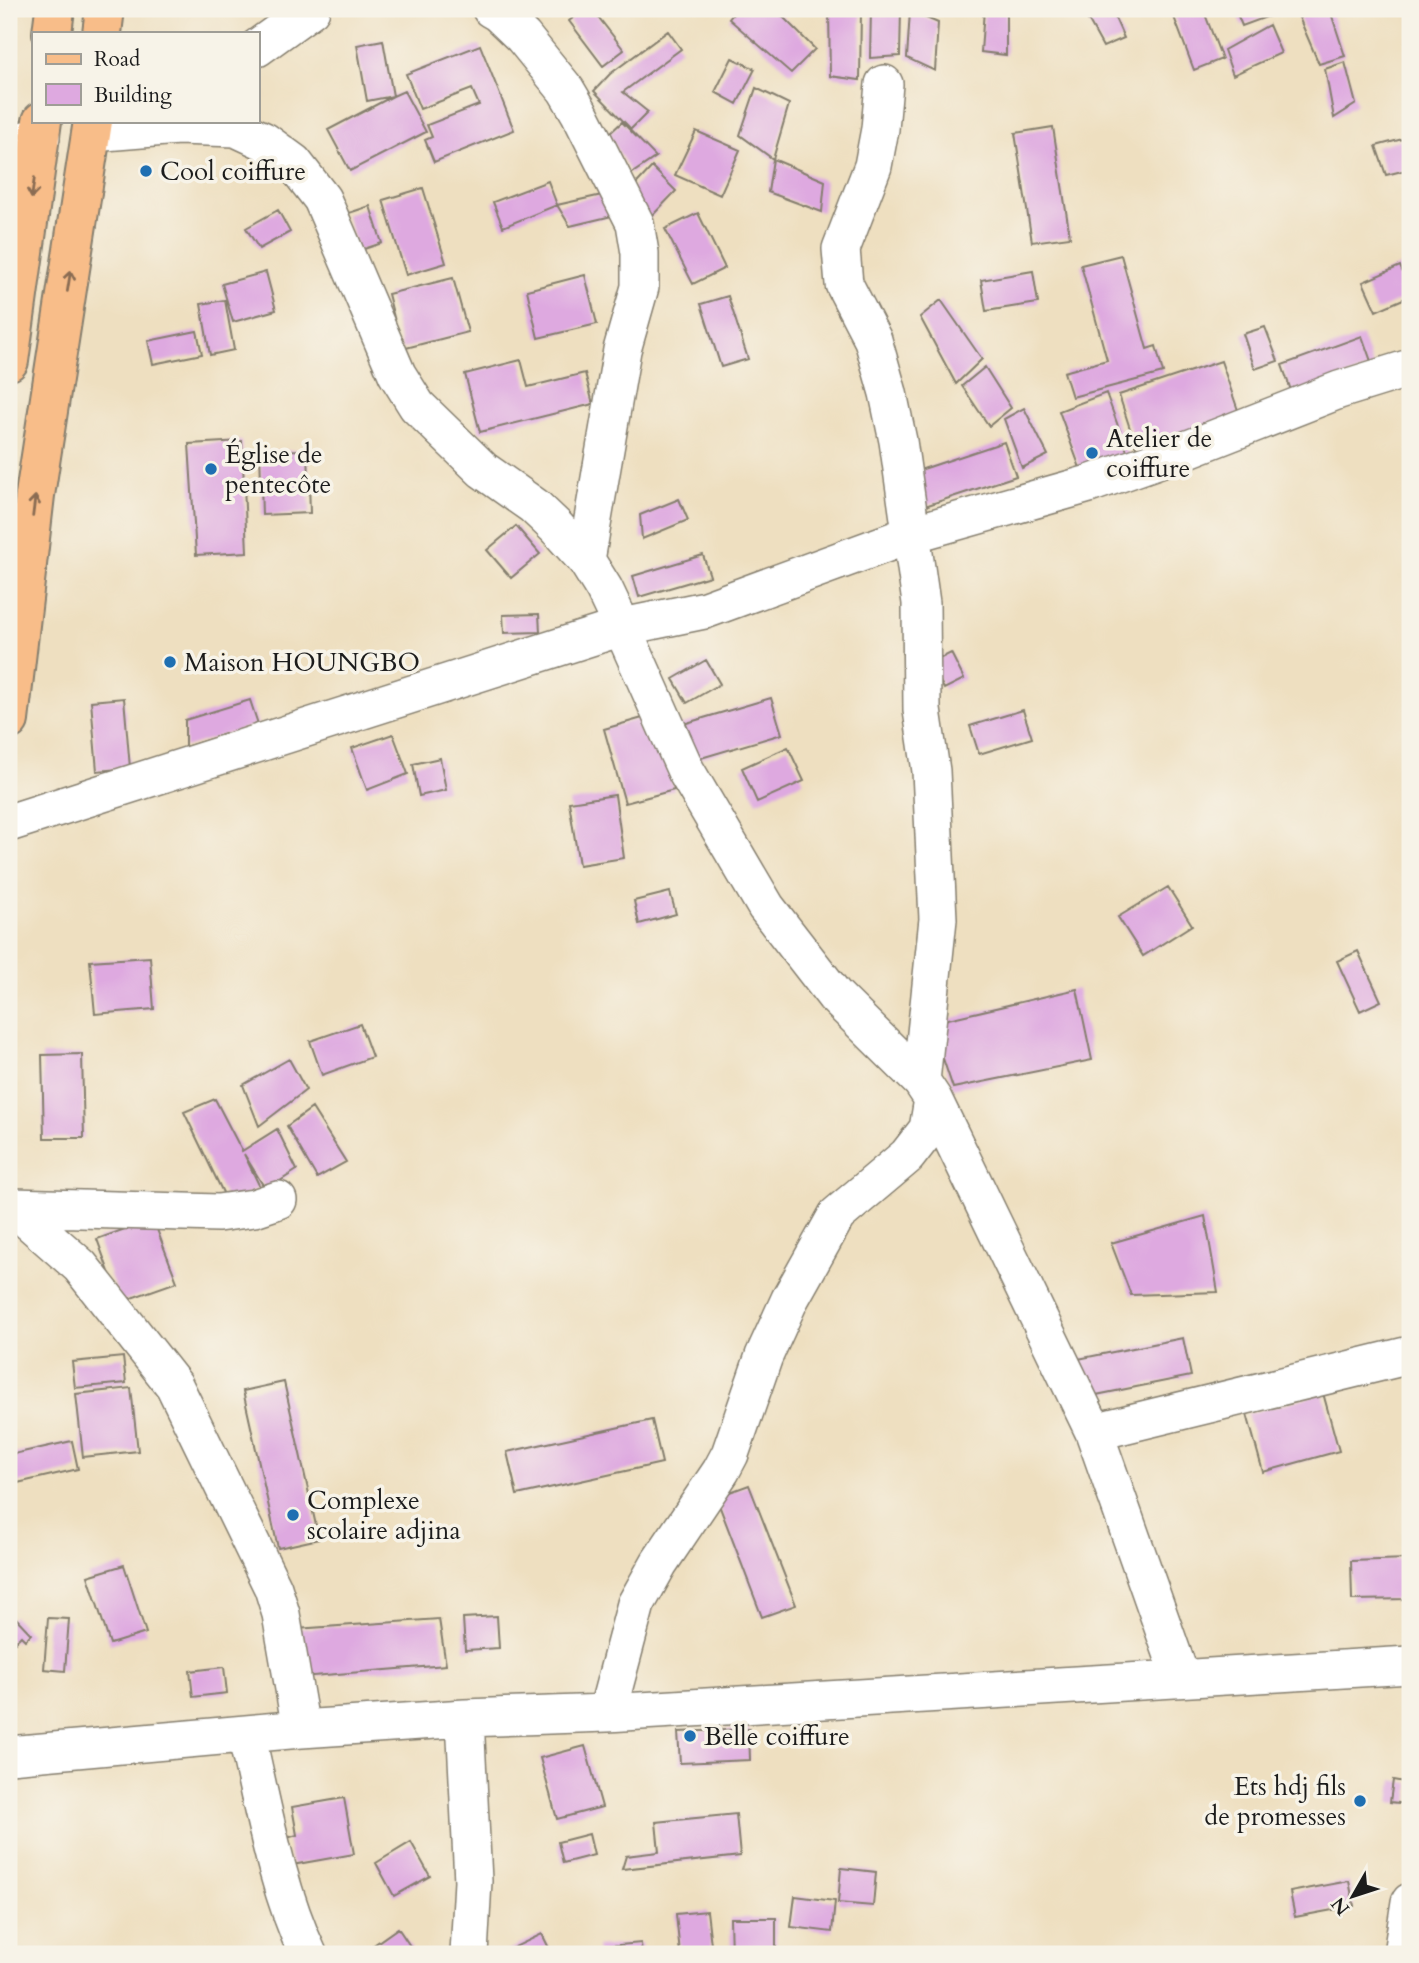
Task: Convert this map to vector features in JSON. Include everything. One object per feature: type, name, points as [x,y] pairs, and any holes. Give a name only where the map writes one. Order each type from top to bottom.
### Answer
[{"type":"main road","points":[[52,32],[55,9]]},
{"type":"main road","points":[[102,32],[105,9]]},
{"type":"main road","points":[[9,720],[35,495],[92,127]]},
{"type":"main road","points":[[9,362],[31,133]]},
{"type":"street","points":[[259,47],[311,9]]},
{"type":"street","points":[[491,9],[523,37],[566,90],[635,223],[640,253],[640,287],[622,349],[586,560]]},
{"type":"street","points":[[607,1713],[636,1604],[659,1563],[730,1454],[764,1356],[790,1299],[837,1215],[907,1156],[928,1129],[927,1090],[937,919],[931,771],[922,710],[921,603],[898,441],[888,394],[873,340],[844,284],[841,249],[873,166],[884,84]]},
{"type":"street","points":[[92,127],[211,124],[236,128],[264,141],[294,163],[322,199],[397,374],[416,406],[483,470],[534,506],[586,560],[604,589],[686,771],[766,907],[835,996],[927,1090],[1094,1432],[1181,1678]]},
{"type":"street","points":[[9,823],[622,627],[705,610],[912,534],[1088,484],[1191,449],[1339,390],[1410,368]]},
{"type":"street","points":[[11,1207],[218,1213],[254,1208],[278,1200]]},
{"type":"street","points":[[11,1207],[80,1266],[174,1385],[273,1588],[281,1614],[301,1729]]},
{"type":"street","points":[[1094,1432],[1410,1355]]},
{"type":"street","points":[[9,1755],[301,1729],[465,1718],[607,1713],[1410,1665]]},
{"type":"street","points":[[465,1718],[473,1881],[469,1954]]},
{"type":"street","points":[[246,1734],[276,1862],[308,1954]]},
{"type":"street","points":[[1402,1954],[1410,1902]]},
{"type":"building","points":[[585,9],[592,9],[624,50],[603,66],[569,21]]},
{"type":"building","points":[[737,9],[775,9],[815,49],[791,73],[729,19]]},
{"type":"building","points":[[829,9],[861,9],[860,80],[830,76]]},
{"type":"building","points":[[871,9],[901,9],[900,56],[870,58]]},
{"type":"building","points":[[984,9],[1006,9],[1006,55],[981,52]]},
{"type":"building","points":[[1082,9],[1111,9],[1124,38],[1103,47]]},
{"type":"building","points":[[1171,9],[1203,9],[1222,59],[1194,70]]},
{"type":"building","points":[[1235,9],[1288,9],[1242,26]]},
{"type":"building","points":[[1330,10],[1345,56],[1319,64],[1298,15]]},
{"type":"building","points":[[910,11],[938,23],[935,71],[907,58]]},
{"type":"building","points":[[1269,25],[1281,53],[1233,75],[1224,50]]},
{"type":"building","points":[[668,31],[681,49],[623,92],[648,112],[631,129],[594,91],[610,74]]},
{"type":"building","points":[[383,40],[393,96],[367,101],[357,45]]},
{"type":"building","points":[[480,45],[514,130],[434,162],[425,140],[432,137],[427,125],[479,105],[472,89],[420,109],[406,74]]},
{"type":"building","points":[[732,58],[755,69],[737,104],[715,92]]},
{"type":"building","points":[[1345,62],[1356,104],[1334,118],[1325,69]]},
{"type":"building","points":[[756,88],[789,104],[773,159],[740,135]]},
{"type":"building","points":[[404,91],[426,132],[350,171],[328,130]]},
{"type":"building","points":[[622,122],[656,157],[631,174],[609,134]]},
{"type":"building","points":[[1053,127],[1070,237],[1032,242],[1015,133]]},
{"type":"building","points":[[696,131],[740,150],[720,195],[675,175]]},
{"type":"building","points":[[1410,137],[1410,169],[1386,175],[1376,146]]},
{"type":"building","points":[[773,159],[825,181],[822,212],[768,192]]},
{"type":"building","points":[[652,167],[676,191],[650,218],[626,195]]},
{"type":"building","points":[[548,181],[557,205],[503,227],[493,202]]},
{"type":"building","points":[[423,188],[446,263],[406,275],[383,200]]},
{"type":"building","points":[[611,193],[616,215],[570,226],[557,205]]},
{"type":"building","points":[[370,206],[382,243],[358,251],[346,214]]},
{"type":"building","points":[[278,210],[290,232],[259,249],[246,228]]},
{"type":"building","points":[[698,213],[725,268],[693,284],[665,229]]},
{"type":"building","points":[[1121,255],[1147,349],[1156,346],[1163,373],[1072,397],[1064,372],[1107,360],[1081,265]]},
{"type":"building","points":[[1400,266],[1410,289],[1410,296],[1376,311],[1363,282]]},
{"type":"building","points":[[1033,271],[1038,303],[986,311],[981,280]]},
{"type":"building","points":[[266,272],[276,310],[233,322],[222,284]]},
{"type":"building","points":[[585,275],[597,324],[538,338],[527,290]]},
{"type":"building","points":[[453,278],[468,332],[402,349],[388,294]]},
{"type":"building","points":[[728,296],[748,359],[721,367],[701,304]]},
{"type":"building","points":[[225,300],[234,350],[210,355],[201,304]]},
{"type":"building","points":[[941,300],[982,359],[956,384],[920,317]]},
{"type":"building","points":[[1265,327],[1278,361],[1255,369],[1243,334]]},
{"type":"building","points":[[197,331],[202,354],[153,364],[148,341]]},
{"type":"building","points":[[1362,336],[1373,367],[1293,396],[1282,365]]},
{"type":"building","points":[[521,360],[528,387],[585,373],[593,404],[480,432],[465,374]]},
{"type":"building","points":[[1221,361],[1240,416],[1137,450],[1119,395]]},
{"type":"building","points":[[985,367],[1011,408],[989,426],[962,386]]},
{"type":"building","points":[[1106,393],[1130,459],[1083,476],[1059,411]]},
{"type":"building","points":[[1024,408],[1048,455],[1022,468],[1004,419]]},
{"type":"building","points":[[242,441],[247,552],[196,555],[189,444]]},
{"type":"building","points":[[1004,442],[1016,476],[919,508],[908,474]]},
{"type":"building","points":[[308,450],[310,513],[262,515],[260,451]]},
{"type":"building","points":[[679,499],[688,520],[642,539],[640,515]]},
{"type":"building","points":[[516,526],[540,554],[511,578],[487,550]]},
{"type":"building","points":[[703,555],[710,576],[639,597],[633,576]]},
{"type":"building","points":[[539,614],[540,632],[504,633],[503,615]]},
{"type":"building","points":[[951,653],[964,679],[944,689],[931,663]]},
{"type":"building","points":[[706,660],[720,684],[687,703],[673,679]]},
{"type":"building","points":[[124,698],[130,768],[97,771],[91,701]]},
{"type":"building","points":[[771,698],[782,734],[691,761],[680,725]]},
{"type":"building","points":[[250,700],[258,724],[185,747],[185,720]]},
{"type":"building","points":[[1023,710],[1032,738],[979,754],[970,726]]},
{"type":"building","points":[[653,715],[674,790],[625,803],[604,729]]},
{"type":"building","points":[[393,734],[408,774],[367,790],[352,748]]},
{"type":"building","points":[[788,747],[804,781],[757,802],[742,768]]},
{"type":"building","points":[[440,758],[446,790],[419,796],[413,764]]},
{"type":"building","points":[[615,795],[624,858],[579,865],[569,802]]},
{"type":"building","points":[[1168,887],[1192,925],[1143,956],[1118,917]]},
{"type":"building","points":[[670,892],[676,914],[639,924],[634,901]]},
{"type":"building","points":[[1358,951],[1381,1001],[1360,1011],[1337,961]]},
{"type":"building","points":[[150,957],[154,1009],[95,1014],[90,961]]},
{"type":"building","points":[[1077,989],[1092,1060],[953,1088],[931,1023]]},
{"type":"building","points":[[360,1024],[372,1057],[322,1075],[310,1041]]},
{"type":"building","points":[[82,1054],[84,1138],[44,1138],[42,1055]]},
{"type":"building","points":[[289,1059],[306,1090],[259,1126],[243,1085]]},
{"type":"building","points":[[215,1099],[242,1151],[277,1129],[297,1170],[266,1190],[244,1154],[260,1187],[229,1205],[184,1112]]},
{"type":"building","points":[[312,1108],[346,1162],[317,1178],[287,1126]]},
{"type":"building","points":[[1205,1216],[1218,1292],[1131,1295],[1111,1243]]},
{"type":"building","points":[[153,1219],[177,1282],[120,1302],[97,1239]]},
{"type":"building","points":[[1183,1338],[1191,1376],[1086,1397],[1078,1359]]},
{"type":"building","points":[[123,1357],[126,1383],[75,1388],[72,1362]]},
{"type":"building","points":[[284,1382],[319,1539],[278,1548],[243,1391]]},
{"type":"building","points":[[131,1388],[138,1451],[83,1457],[76,1394]]},
{"type":"building","points":[[1323,1393],[1339,1451],[1263,1472],[1247,1414]]},
{"type":"building","points":[[652,1420],[662,1463],[517,1495],[507,1452]]},
{"type":"building","points":[[72,1441],[78,1469],[9,1485],[9,1455]]},
{"type":"building","points":[[749,1485],[796,1605],[762,1617],[716,1497]]},
{"type":"building","points":[[1407,1559],[1408,1599],[1352,1600],[1351,1561]]},
{"type":"building","points":[[124,1565],[146,1633],[110,1644],[88,1576]]},
{"type":"building","points":[[14,1616],[31,1634],[25,1640],[21,1636],[15,1642],[12,1639],[9,1643],[9,1621]]},
{"type":"building","points":[[497,1616],[499,1648],[465,1650],[463,1618]]},
{"type":"building","points":[[48,1618],[69,1619],[65,1671],[44,1669]]},
{"type":"building","points":[[439,1619],[446,1665],[301,1677],[296,1629]]},
{"type":"building","points":[[224,1667],[227,1693],[193,1697],[190,1671]]},
{"type":"building","points":[[749,1729],[750,1760],[680,1763],[678,1732]]},
{"type":"building","points":[[585,1746],[602,1807],[557,1819],[540,1758]]},
{"type":"building","points":[[1393,1780],[1410,1783],[1408,1804],[1390,1802]]},
{"type":"building","points":[[344,1798],[354,1854],[292,1865],[287,1838],[297,1835],[292,1807]]},
{"type":"building","points":[[736,1814],[740,1856],[622,1869],[626,1856],[659,1852],[656,1822]]},
{"type":"building","points":[[589,1834],[594,1855],[563,1863],[558,1842]]},
{"type":"building","points":[[411,1842],[430,1876],[394,1896],[376,1863]]},
{"type":"building","points":[[841,1868],[876,1872],[873,1906],[838,1903]]},
{"type":"building","points":[[1349,1881],[1354,1906],[1295,1917],[1290,1892]]},
{"type":"building","points":[[795,1896],[835,1901],[832,1932],[791,1927]]},
{"type":"building","points":[[707,1911],[712,1953],[680,1954],[676,1914]]},
{"type":"building","points":[[730,1918],[776,1918],[776,1954],[731,1954]]},
{"type":"building","points":[[398,1928],[412,1949],[405,1954],[364,1952]]},
{"type":"building","points":[[542,1934],[552,1954],[500,1954]]},
{"type":"building","points":[[641,1943],[642,1954],[598,1954],[597,1947]]},
{"type":"place","name":"Cool coiffure","points":[[146,171]]},
{"type":"place","name":"Atelier de coiffure","points":[[1092,453]]},
{"type":"place","name":"Église de pentecôte","points":[[211,469]]},
{"type":"place","name":"Maison HOUNGBO","points":[[170,662]]},
{"type":"place","name":"Complexe scolaire adjina","points":[[293,1515]]},
{"type":"place","name":"Belle coiffure","points":[[690,1736]]},
{"type":"place","name":"Ets hdj fils de promesses","points":[[1360,1801]]}]
